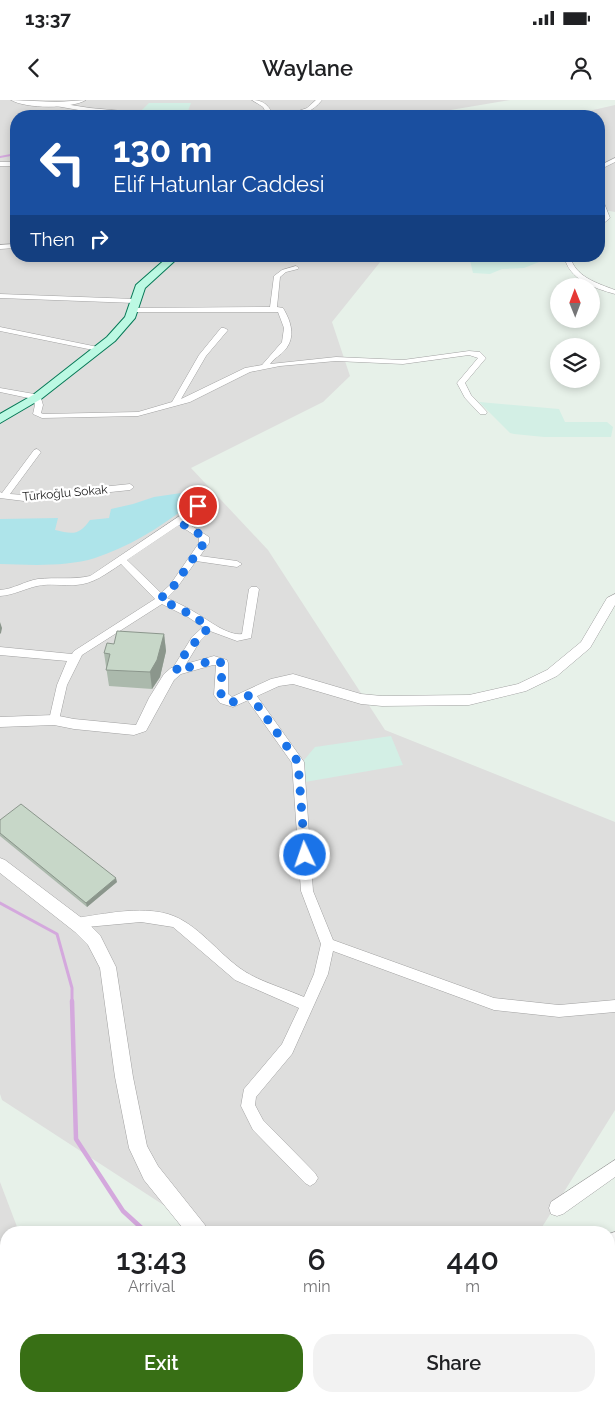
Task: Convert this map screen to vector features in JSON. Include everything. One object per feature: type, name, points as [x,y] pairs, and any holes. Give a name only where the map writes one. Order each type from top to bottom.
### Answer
[{"type":"main road","points":[[0,419],[37,397],[111,339],[130,318],[140,287],[168,262]]},
{"type":"street","points":[[14,100],[49,106],[83,100]]},
{"type":"street","points":[[255,100],[265,106],[267,110]]},
{"type":"street","points":[[306,110],[317,104],[319,100]]},
{"type":"street","points":[[58,105],[90,110]]},
{"type":"street","points":[[569,262],[572,270],[579,277],[615,292]]},
{"type":"street","points":[[273,309],[277,276],[284,271],[296,268]]},
{"type":"street","points":[[0,296],[134,306],[280,310],[288,325],[284,346],[268,358],[265,367]]},
{"type":"street","points":[[0,329],[98,349]]},
{"type":"street","points":[[176,403],[203,355],[224,330]]},
{"type":"street","points":[[0,390],[37,397],[39,405],[37,414],[42,416],[138,414],[187,400],[248,370],[336,359],[403,362],[449,354],[477,354],[482,358],[461,383],[468,396],[483,412]]},
{"type":"street","points":[[2,495],[37,452]]},
{"type":"street","name":"Türkoğlu Sokak","points":[[2,495],[24,498],[130,487]]},
{"type":"street","points":[[0,594],[12,592],[34,583],[48,581],[76,582],[93,578],[198,506]]},
{"type":"street","points":[[54,720],[57,697],[78,653],[156,604],[173,587],[204,543],[204,537],[178,521]]},
{"type":"street","points":[[193,558],[237,564]]},
{"type":"street","points":[[121,559],[160,599],[192,615],[209,627],[237,638],[247,636],[254,589]]},
{"type":"street","points":[[0,722],[54,720],[134,730],[140,728],[169,676],[176,671],[214,660],[222,663],[221,695],[225,700],[233,702],[276,682],[293,679],[318,685],[335,693],[361,699],[382,701],[469,700],[521,688],[552,673],[586,645],[611,601],[615,598]]},
{"type":"street","points":[[176,671],[191,646],[209,627]]},
{"type":"street","points":[[0,651],[74,658]]},
{"type":"street","points":[[250,695],[298,762],[307,891],[328,944],[322,974],[287,1049],[249,1094],[248,1106],[258,1125],[310,1178]]},
{"type":"street","points":[[0,864],[76,923],[94,940],[108,967],[124,1077],[138,1148],[151,1172],[193,1226]]},
{"type":"street","points":[[76,923],[135,918],[169,920],[177,923],[240,976],[308,1005]]},
{"type":"street","points":[[328,944],[494,1004],[559,1011],[615,1006]]},
{"type":"street","points":[[556,1208],[615,1168]]},
{"type":"shaded area","points":[[0,100],[510,100],[451,110],[10,110],[10,262],[380,262],[332,322],[350,376],[323,402],[191,468],[268,550],[385,730],[615,822],[615,1110],[543,1226],[196,1226],[2,1100],[0,1094]]},
{"type":"shaded area","points":[[149,103],[191,103],[188,110],[142,110]]},
{"type":"shaded area","points":[[615,105],[615,212],[605,210],[605,110],[593,110]]},
{"type":"shaded area","points":[[470,262],[539,262],[524,268],[502,269],[490,274],[473,273]]},
{"type":"shaded area","points":[[479,402],[559,409],[565,422],[607,422],[613,427],[611,437],[544,437],[510,433]]},
{"type":"shaded area","points":[[188,492],[200,496],[150,532],[109,553],[72,563],[48,565],[0,564],[0,519],[58,518],[55,530],[75,532],[82,529],[90,520],[109,518],[111,509],[154,497]]},
{"type":"shaded area","points":[[391,736],[403,765],[305,782],[304,760],[315,747]]},
{"type":"shaded area","points":[[0,1182],[17,1226],[0,1226]]},
{"type":"building","points":[[117,631],[164,634],[157,660],[150,672],[106,670],[110,654],[104,653],[107,643],[114,644]]},
{"type":"building","points":[[21,804],[116,878],[86,903],[0,833],[0,820]]},
{"type":"waterway","points":[[0,157],[10,155]]},
{"type":"waterway","points":[[0,903],[57,934],[72,988],[72,1001]]},
{"type":"waterway","points":[[72,1001],[76,1139],[123,1211],[139,1226]]},
{"type":"route","points":[[198,506],[178,521],[204,537],[204,543],[173,587],[160,599],[192,615],[209,627],[186,652],[176,671],[214,660],[222,663],[221,695],[225,700],[233,702],[250,695],[298,762],[305,855]]}]
